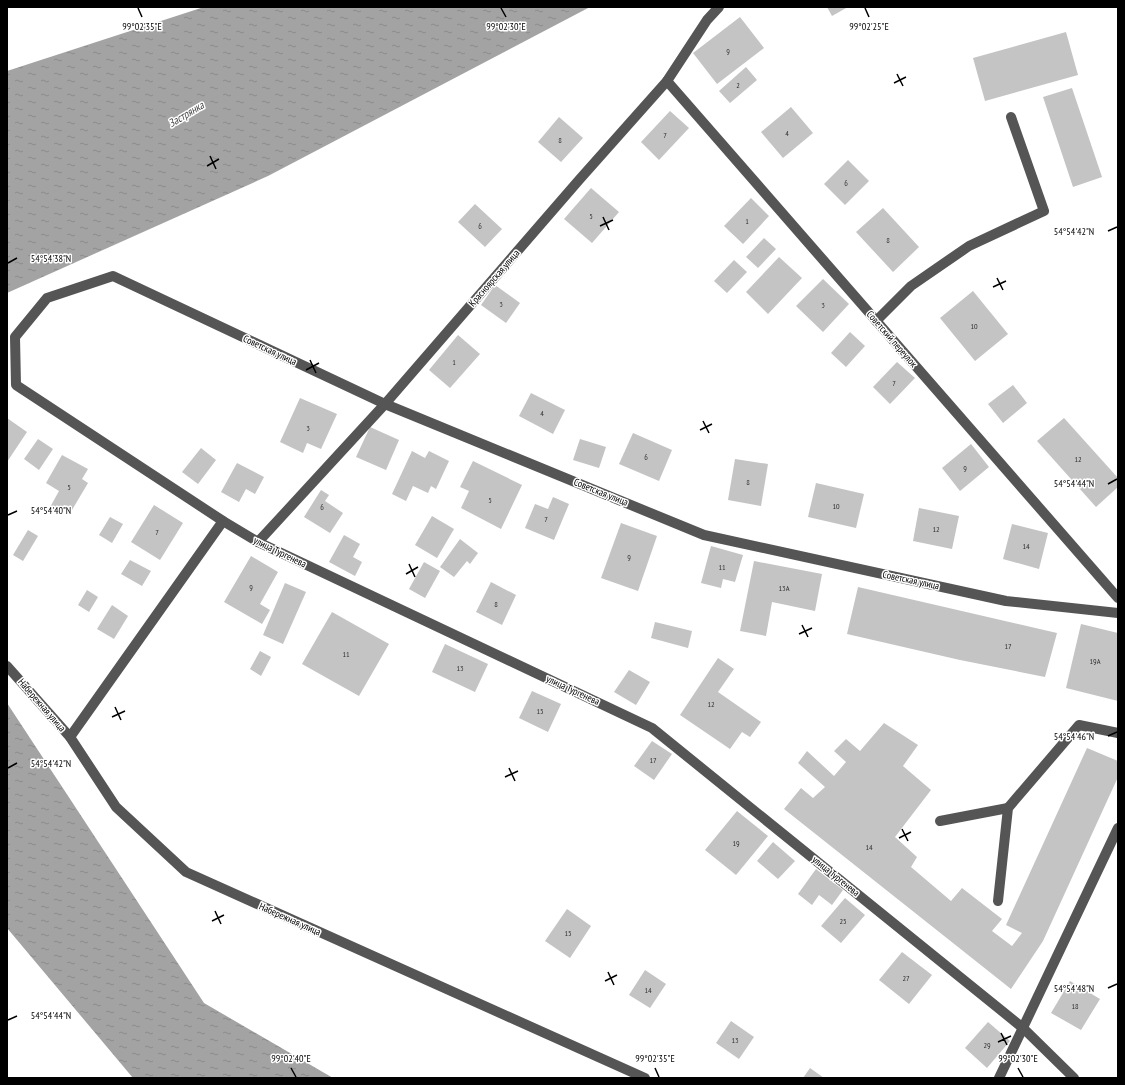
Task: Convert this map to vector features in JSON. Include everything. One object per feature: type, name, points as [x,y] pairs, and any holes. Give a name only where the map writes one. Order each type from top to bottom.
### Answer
[{"type":"street","name":"Красноярская улица","points":[[258,542],[385,404],[667,80],[707,20],[720,7]]},
{"type":"street","name":"Советский переулок","points":[[667,80],[1118,598]]},
{"type":"street","points":[[876,321],[911,286],[969,246],[1044,210],[1011,117]]},
{"type":"street","name":"Советская улица","points":[[16,385],[15,337],[47,298],[112,276],[385,404],[704,535],[1006,601],[1118,613]]},
{"type":"street","name":"улица Тургенева","points":[[16,385],[223,521],[258,542],[652,728],[1023,1028],[1074,1078]]},
{"type":"street","points":[[70,737],[223,521]]},
{"type":"street","name":"Набережная улица","points":[[7,666],[70,737],[116,807],[186,872],[645,1078]]},
{"type":"street","points":[[998,901],[1008,808],[1079,725],[1118,733]]},
{"type":"street","points":[[940,821],[1008,808]]},
{"type":"street","points":[[999,1078],[1118,828]]},
{"type":"water","name":"Застрянка","points":[[204,7],[590,7],[268,176],[7,293],[7,71]]},
{"type":"water","points":[[7,703],[204,1003],[333,1078],[133,1078],[7,928]]},
{"type":"building","points":[[827,7],[848,7],[832,16]]},
{"type":"building","points":[[740,17],[764,48],[717,84],[693,53]]},
{"type":"building","points":[[1066,32],[1078,75],[985,101],[973,58]]},
{"type":"building","points":[[746,67],[757,80],[730,103],[719,91]]},
{"type":"building","points":[[1072,88],[1102,177],[1073,187],[1043,97]]},
{"type":"building","points":[[791,107],[813,133],[783,158],[761,132]]},
{"type":"building","points":[[670,111],[689,128],[659,160],[641,142]]},
{"type":"building","points":[[559,117],[583,138],[561,162],[538,142]]},
{"type":"building","points":[[848,160],[869,181],[845,205],[824,184]]},
{"type":"building","points":[[591,188],[619,212],[592,243],[564,219]]},
{"type":"building","points":[[751,198],[769,216],[743,244],[724,226]]},
{"type":"building","points":[[475,204],[502,229],[485,247],[458,222]]},
{"type":"building","points":[[883,208],[919,247],[893,272],[856,232]]},
{"type":"building","points":[[764,238],[776,249],[758,268],[746,257]]},
{"type":"building","points":[[779,257],[802,278],[768,314],[746,292]]},
{"type":"building","points":[[734,260],[747,272],[727,293],[714,281]]},
{"type":"building","points":[[823,279],[849,304],[823,332],[796,306]]},
{"type":"building","points":[[495,285],[520,303],[506,323],[481,305]]},
{"type":"building","points":[[973,291],[1008,334],[975,361],[940,318]]},
{"type":"building","points":[[850,332],[865,346],[846,367],[831,353]]},
{"type":"building","points":[[458,335],[480,354],[450,388],[429,370]]},
{"type":"building","points":[[897,362],[915,378],[890,404],[873,387]]},
{"type":"building","points":[[1013,385],[1027,403],[1003,423],[988,404]]},
{"type":"building","points":[[531,393],[565,410],[553,434],[519,416]]},
{"type":"building","points":[[300,398],[337,414],[321,449],[307,443],[303,453],[280,442]]},
{"type":"building","points":[[7,418],[27,432],[7,462]]},
{"type":"building","points":[[1064,418],[1118,478],[1118,487],[1096,507],[1037,441]]},
{"type":"building","points":[[370,427],[399,440],[386,470],[356,457]]},
{"type":"building","points":[[633,433],[672,450],[659,481],[619,464]]},
{"type":"building","points":[[38,439],[53,449],[39,470],[24,459]]},
{"type":"building","points":[[580,439],[606,447],[599,468],[573,460]]},
{"type":"building","points":[[971,444],[989,467],[960,491],[942,468]]},
{"type":"building","points":[[201,448],[216,460],[198,484],[182,472]]},
{"type":"building","points":[[412,451],[425,458],[429,451],[449,461],[436,489],[431,486],[428,493],[413,486],[406,501],[392,494]]},
{"type":"building","points":[[62,455],[88,469],[82,479],[88,483],[72,510],[65,506],[60,515],[49,509],[59,491],[46,483]]},
{"type":"building","points":[[735,459],[768,464],[761,506],[728,500]]},
{"type":"building","points":[[473,461],[522,485],[501,529],[461,508],[469,491],[460,487]]},
{"type":"building","points":[[237,463],[264,477],[255,494],[246,489],[239,502],[221,492]]},
{"type":"building","points":[[816,483],[864,494],[856,528],[808,517]]},
{"type":"building","points":[[321,490],[329,495],[325,501],[343,513],[330,533],[304,517]]},
{"type":"building","points":[[553,497],[569,504],[554,540],[525,528],[535,504],[548,509]]},
{"type":"building","points":[[154,505],[183,523],[160,560],[131,542]]},
{"type":"building","points":[[919,508],[959,516],[952,549],[913,541]]},
{"type":"building","points":[[432,516],[454,529],[437,558],[415,545]]},
{"type":"building","points":[[110,517],[123,524],[112,543],[99,535]]},
{"type":"building","points":[[621,523],[657,536],[638,591],[601,578]]},
{"type":"building","points":[[1012,524],[1048,533],[1039,569],[1003,559]]},
{"type":"building","points":[[28,530],[38,536],[23,561],[13,555]]},
{"type":"building","points":[[344,535],[360,544],[353,557],[362,562],[355,576],[329,562]]},
{"type":"building","points":[[460,539],[478,553],[470,564],[467,561],[454,577],[440,567]]},
{"type":"building","points":[[711,546],[743,555],[735,582],[723,579],[721,588],[701,583]]},
{"type":"building","points":[[251,556],[278,572],[260,604],[270,610],[262,624],[224,602]]},
{"type":"building","points":[[130,560],[151,571],[142,586],[121,574]]},
{"type":"building","points":[[754,561],[822,574],[815,611],[772,602],[766,636],[740,631]]},
{"type":"building","points":[[424,562],[440,571],[425,598],[409,589]]},
{"type":"building","points":[[491,582],[516,595],[502,625],[476,612]]},
{"type":"building","points":[[285,583],[306,592],[283,644],[263,635]]},
{"type":"building","points":[[858,587],[1057,633],[1045,677],[960,660],[847,634]]},
{"type":"building","points":[[87,590],[98,597],[89,612],[78,605]]},
{"type":"building","points":[[112,605],[128,616],[114,639],[97,629]]},
{"type":"building","points":[[332,612],[389,644],[359,696],[302,664]]},
{"type":"building","points":[[655,622],[692,631],[688,648],[651,638]]},
{"type":"building","points":[[1081,624],[1118,633],[1118,701],[1066,688]]},
{"type":"building","points":[[445,644],[488,664],[475,692],[432,672]]},
{"type":"building","points":[[260,651],[271,657],[261,676],[250,669]]},
{"type":"building","points":[[718,658],[734,669],[718,692],[761,722],[750,737],[742,732],[730,749],[680,715]]},
{"type":"building","points":[[629,670],[650,682],[636,705],[614,692]]},
{"type":"building","points":[[532,691],[561,704],[548,732],[519,718]]},
{"type":"building","points":[[884,723],[918,745],[903,766],[931,790],[895,837],[917,857],[911,867],[951,901],[962,888],[1002,919],[992,931],[1012,946],[1022,933],[1006,925],[1087,748],[1118,761],[1118,777],[1043,941],[1011,989],[784,809],[801,788],[813,798],[825,787],[798,763],[807,751],[834,776],[846,762],[834,751],[846,739],[860,751]]},
{"type":"building","points":[[652,741],[672,754],[654,780],[634,766]]},
{"type":"building","points":[[737,811],[768,836],[736,875],[705,850]]},
{"type":"building","points":[[773,842],[795,861],[778,879],[757,861]]},
{"type":"building","points":[[816,869],[843,890],[832,905],[819,895],[812,905],[798,894]]},
{"type":"building","points":[[845,898],[865,915],[841,943],[821,926]]},
{"type":"building","points":[[567,909],[591,926],[570,958],[545,941]]},
{"type":"building","points":[[902,952],[932,975],[909,1004],[879,980]]},
{"type":"building","points":[[645,970],[666,984],[650,1008],[629,995]]},
{"type":"building","points":[[1070,981],[1100,999],[1081,1030],[1051,1013]]},
{"type":"building","points":[[731,1021],[754,1037],[739,1059],[716,1043]]},
{"type":"building","points":[[988,1022],[1010,1041],[987,1068],[965,1048]]},
{"type":"building","points":[[810,1068],[824,1078],[803,1078]]}]
